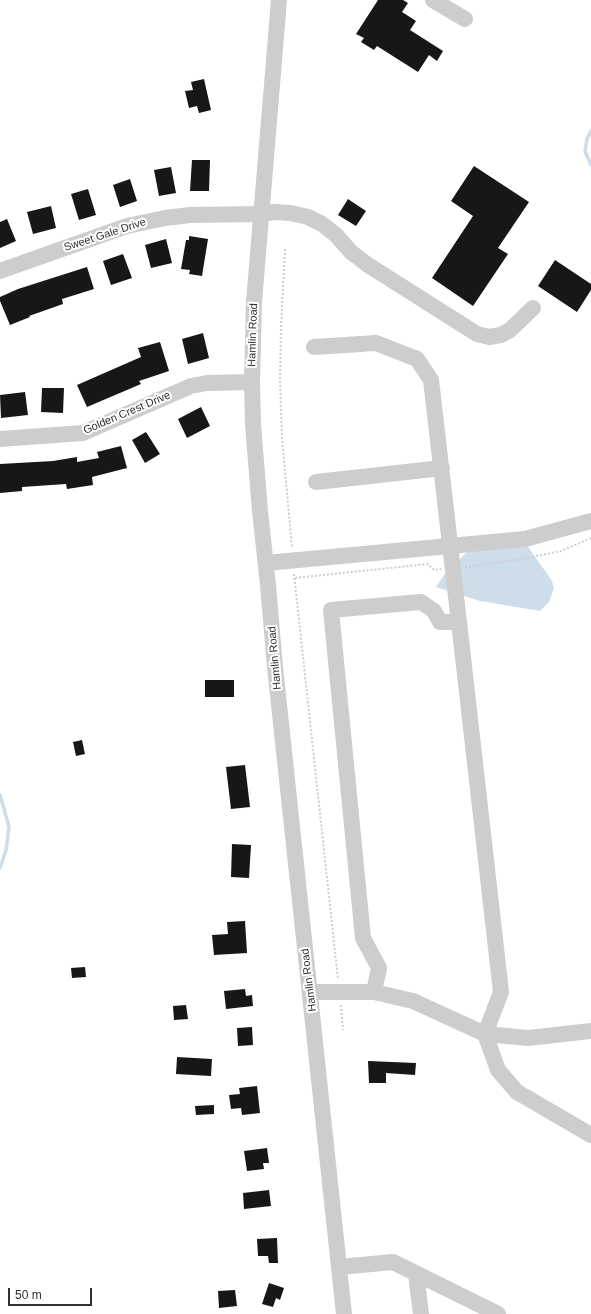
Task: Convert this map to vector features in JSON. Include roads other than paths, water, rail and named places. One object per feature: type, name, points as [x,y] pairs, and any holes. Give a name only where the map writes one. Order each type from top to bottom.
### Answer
[{"type":"street","name":"Hamlin Road","points":[[278,0],[254,302],[252,382],[256,463],[284,746],[344,1314]]},
{"type":"street","points":[[434,0],[465,19]]},
{"type":"street","name":"Sweet Gale Drive","points":[[0,271],[127,226],[145,222],[190,215],[261,214],[274,212],[292,213],[308,217],[322,224],[336,235],[351,252],[368,265],[478,334],[489,337],[501,335],[510,330],[533,308]]},
{"type":"street","points":[[314,347],[376,343],[417,358],[431,380],[501,992],[485,1034],[498,1070],[516,1092],[591,1135]]},
{"type":"street","name":"Golden Crest Drive","points":[[0,439],[83,433],[191,386],[207,383],[252,382]]},
{"type":"street","points":[[316,482],[442,468]]},
{"type":"street","points":[[266,563],[525,539],[591,521]]},
{"type":"street","points":[[374,992],[379,968],[362,938],[331,610],[421,602],[434,611],[440,622],[459,622]]},
{"type":"street","points":[[311,992],[374,992],[413,1001],[485,1034],[528,1038],[591,1031]]},
{"type":"street","points":[[339,1267],[393,1262],[498,1314]]},
{"type":"street","points":[[416,1274],[421,1314]]},
{"type":"water","points":[[517,539],[529,548],[552,581],[554,588],[549,602],[540,611],[480,601],[436,587],[444,575],[471,548]]},
{"type":"waterway","points":[[591,131],[587,139],[585,151],[591,165]]},
{"type":"waterway","points":[[0,795],[9,827],[6,850],[0,868]]}]
